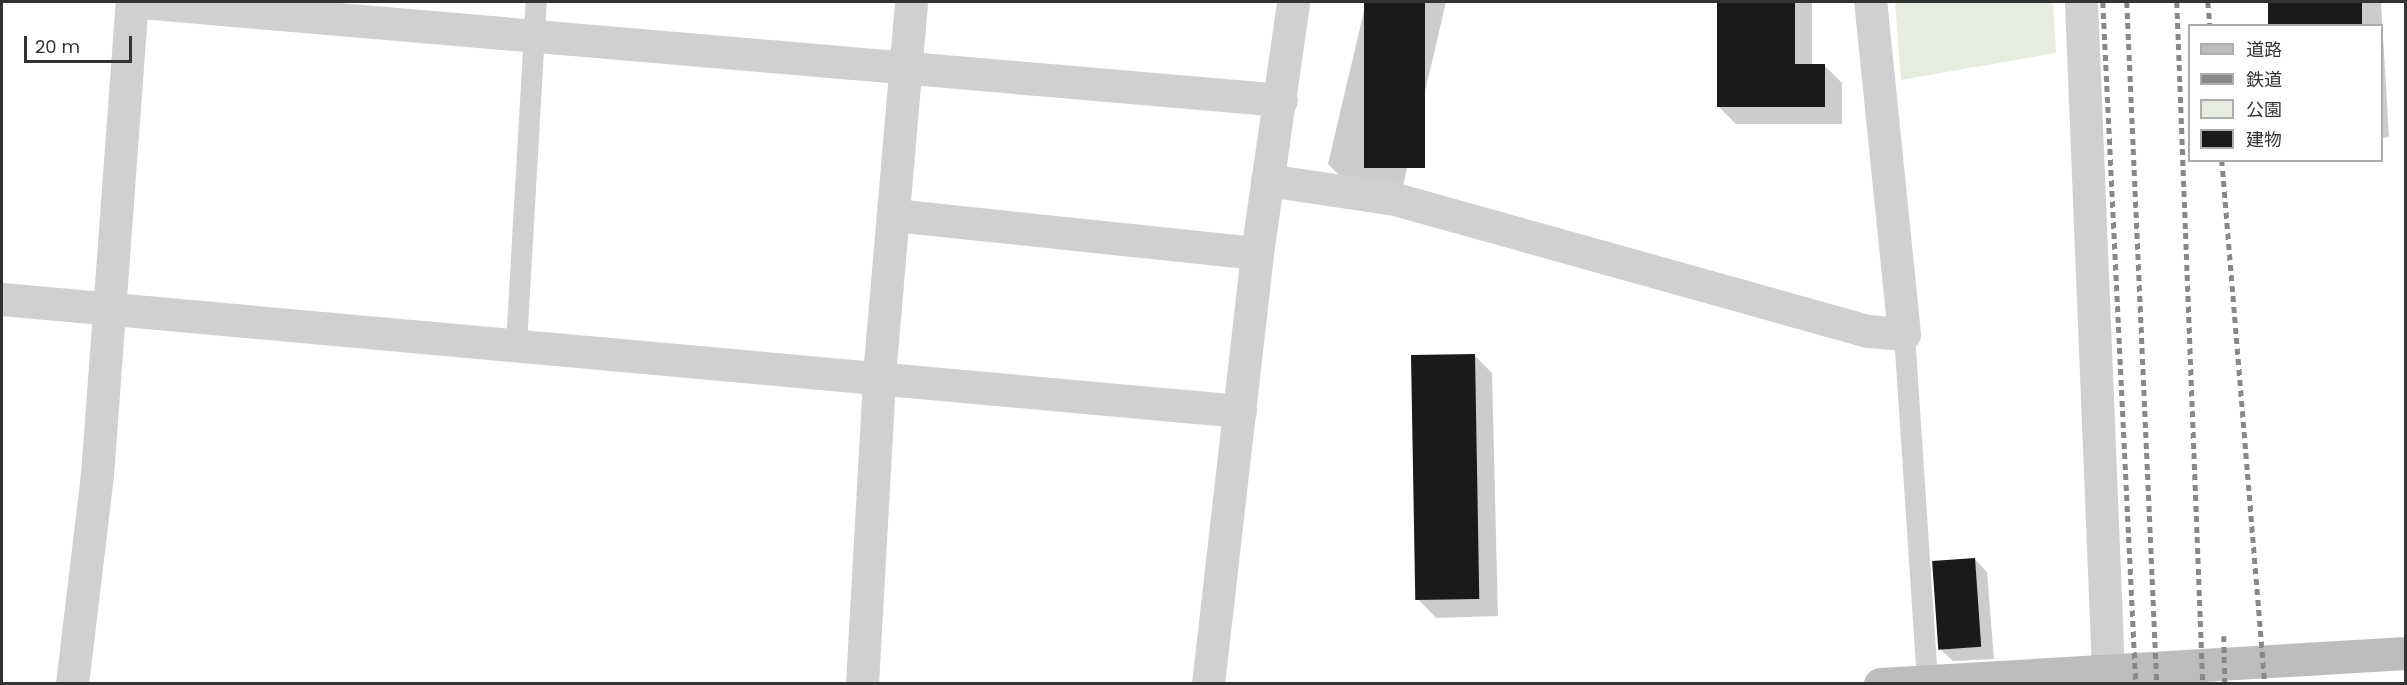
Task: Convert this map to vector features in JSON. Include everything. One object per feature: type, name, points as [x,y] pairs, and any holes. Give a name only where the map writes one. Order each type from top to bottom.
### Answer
[{"type":"street","points":[[72,684],[111,308],[132,2]]},
{"type":"street","points":[[141,2],[1281,100]]},
{"type":"street","points":[[862,684],[879,376],[908,67],[911,2]]},
{"type":"street","points":[[1209,684],[1257,254],[1281,100],[1293,2]]},
{"type":"street","points":[[1267,180],[1395,199],[1868,331],[1904,334],[1870,2]]},
{"type":"street","points":[[2081,2],[2108,671]]},
{"type":"street","points":[[894,215],[1257,254]]},
{"type":"street","points":[[2,299],[879,376],[1240,411]]},
{"type":"street","points":[[1880,684],[1964,681],[2406,653]]},
{"type":"lane","points":[[516,344],[536,2]]},
{"type":"lane","points":[[1904,334],[1927,681]]},
{"type":"green space","points":[[1895,2],[2053,2],[2056,53],[1901,80]]},
{"type":"building","points":[[1364,2],[1425,2],[1425,168],[1364,168]]},
{"type":"building","points":[[1717,2],[1795,2],[1795,64],[1825,64],[1825,107],[1717,107]]},
{"type":"building","points":[[2268,2],[2362,2],[2362,24],[2268,24]]},
{"type":"building","points":[[1475,354],[1479,599],[1415,600],[1411,355]]},
{"type":"building","points":[[1975,558],[1981,647],[1938,650],[1932,561]]},
{"type":"railway","points":[[2103,2],[2136,684]]},
{"type":"railway","points":[[2127,2],[2157,684]]},
{"type":"railway","points":[[2177,2],[2203,684]]},
{"type":"railway","points":[[2208,2],[2210,24]]},
{"type":"railway","points":[[2222,162],[2265,684]]},
{"type":"railway","points":[[2224,636],[2225,684]]}]
